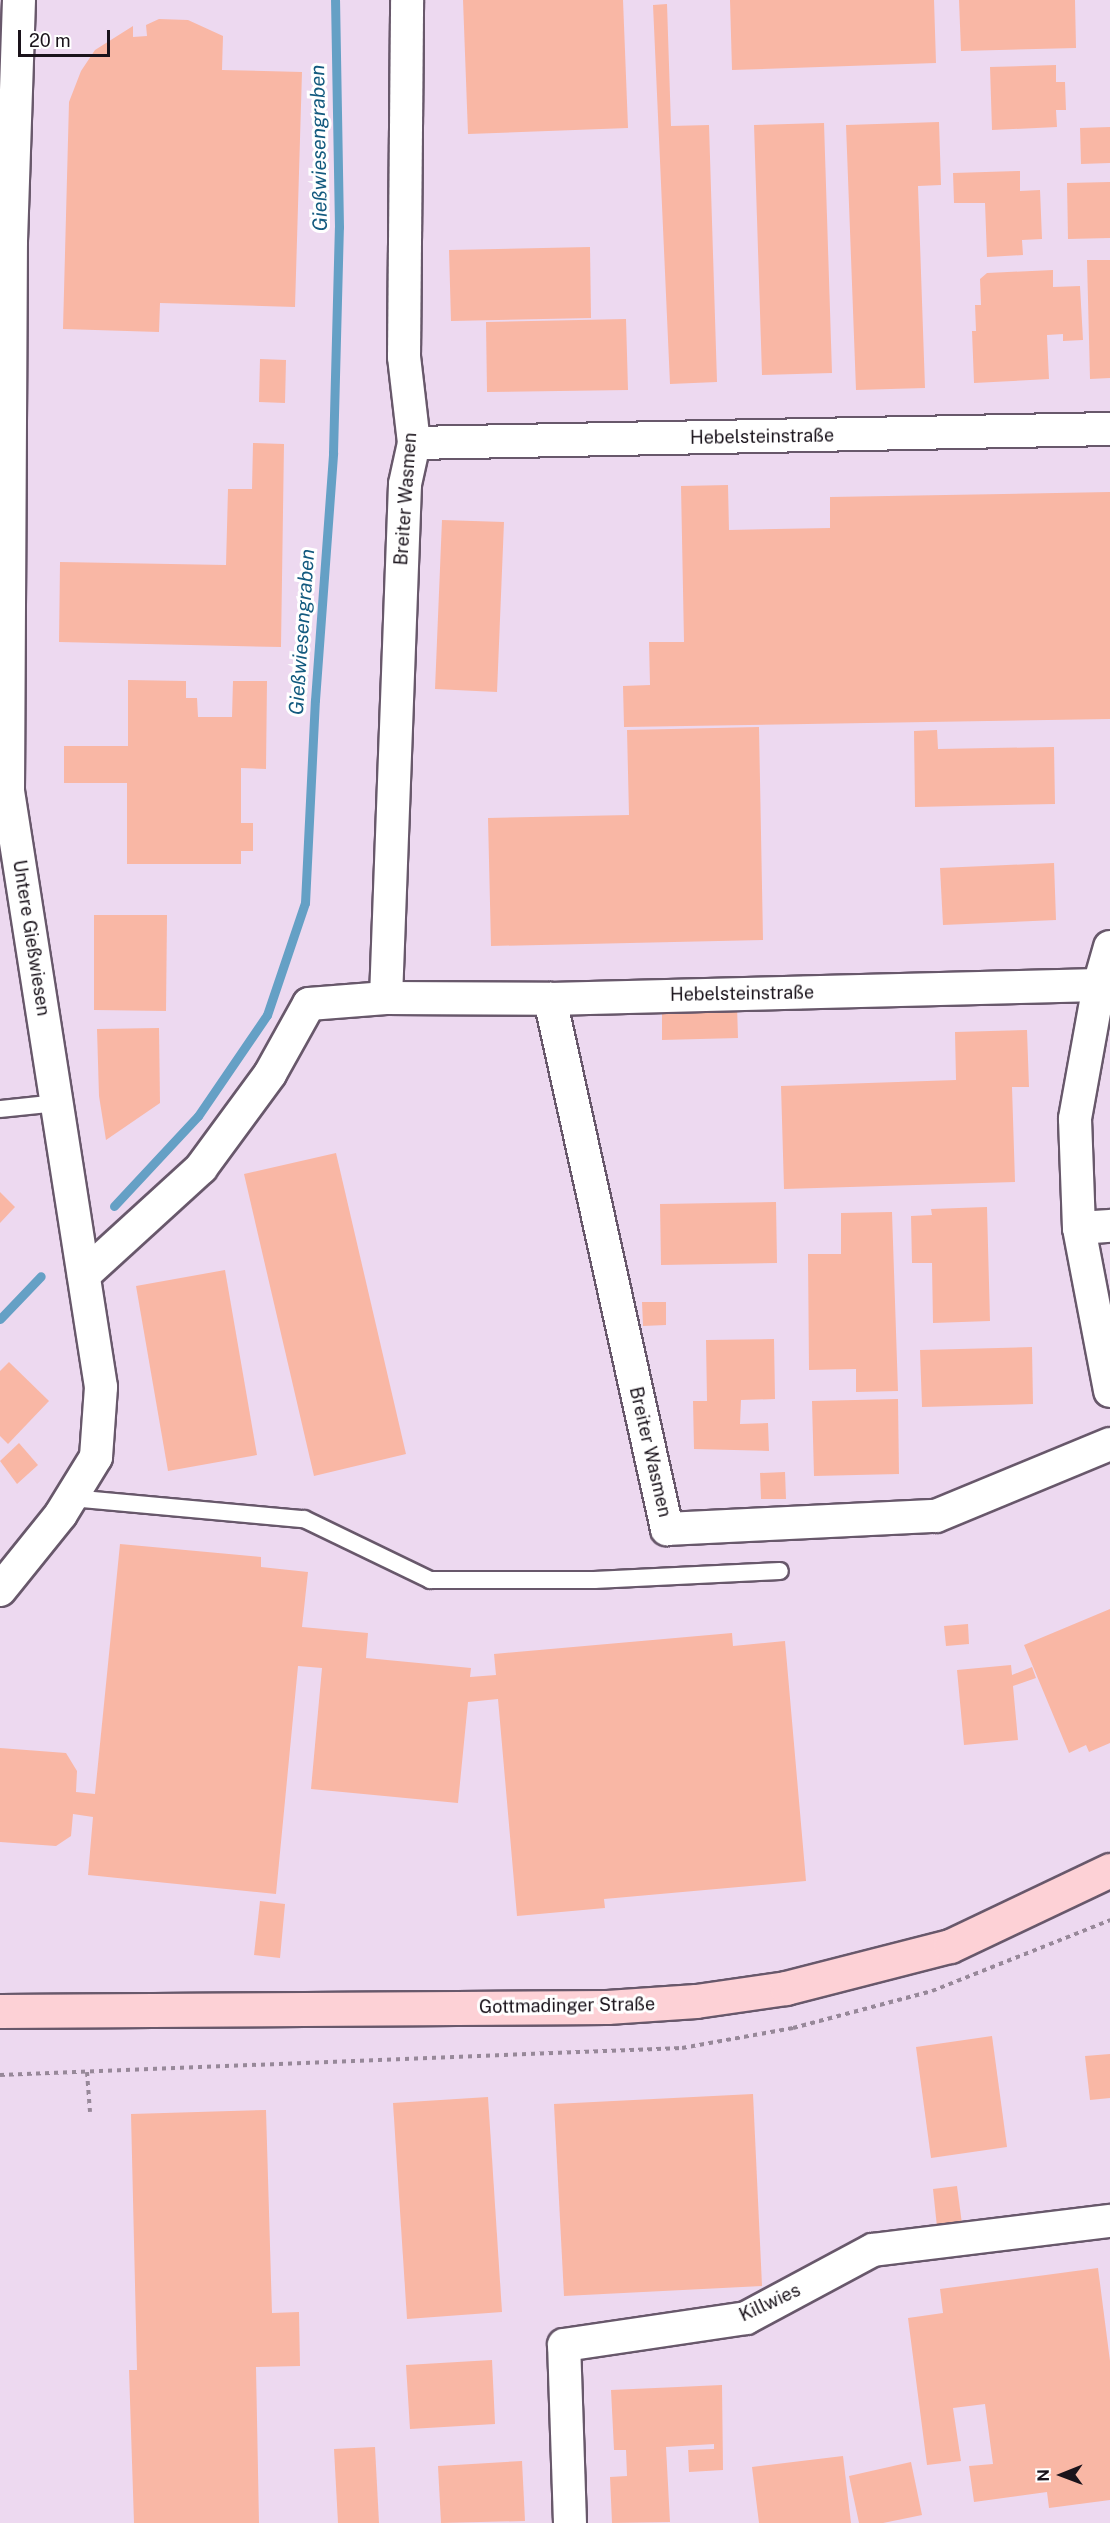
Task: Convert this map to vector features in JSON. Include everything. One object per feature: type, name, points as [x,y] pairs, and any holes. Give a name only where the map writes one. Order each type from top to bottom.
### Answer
[{"type":"main road","name":"Gottmadinger Straße","points":[[0,2011],[607,2007],[696,2001],[786,1988],[950,1946],[1110,1869]]},
{"type":"street","name":"Untere Gießwiesen","points":[[0,1590],[71,1498],[96,1457],[100,1387],[8,791],[5,241],[19,0]]},
{"type":"street","name":"Breiter Wasmen","points":[[386,998],[405,484],[414,443],[404,357],[407,0]]},
{"type":"street","name":"Hebelsteinstraße","points":[[414,443],[1110,429]]},
{"type":"street","points":[[1110,947],[1099,985],[1075,1119],[1079,1228],[1110,1391]]},
{"type":"street","name":"Hebelsteinstraße","points":[[84,1275],[201,1168],[270,1074],[309,1004],[386,998],[550,999],[1099,985]]},
{"type":"street","name":"Breiter Wasmen","points":[[550,999],[668,1529],[936,1516],[1110,1444]]},
{"type":"street","points":[[1079,1228],[1110,1226]]},
{"type":"street","name":"Killwies","points":[[570,2523],[564,2345],[746,2318],[873,2250],[1110,2221]]},
{"type":"lane","points":[[0,1109],[57,1103]]},
{"type":"lane","points":[[71,1498],[304,1519],[430,1580],[594,1580],[780,1570]]},
{"type":"path","points":[[87,2072],[90,2112]]},
{"type":"building","points":[[463,0],[623,0],[628,128],[468,134]]},
{"type":"building","points":[[730,0],[934,0],[936,63],[732,70]]},
{"type":"building","points":[[959,0],[1075,0],[1076,48],[961,51]]},
{"type":"building","points":[[667,4],[671,126],[709,125],[717,382],[670,384],[653,5]]},
{"type":"building","points":[[159,19],[188,20],[223,36],[222,70],[302,72],[295,307],[160,303],[159,332],[63,329],[69,102],[81,71],[95,50],[133,26],[133,37],[147,36],[146,25]]},
{"type":"building","points":[[1056,65],[1056,82],[1065,82],[1066,110],[1056,110],[1057,127],[992,130],[990,67]]},
{"type":"building","points":[[939,122],[941,185],[918,186],[925,388],[856,390],[846,125]]},
{"type":"building","points":[[824,123],[832,373],[762,375],[754,125]]},
{"type":"building","points":[[1110,127],[1110,163],[1081,164],[1080,128]]},
{"type":"building","points":[[1020,171],[1020,191],[1040,190],[1042,239],[1022,240],[1023,255],[987,257],[985,203],[954,203],[953,173]]},
{"type":"building","points":[[1110,182],[1110,238],[1068,239],[1067,183]]},
{"type":"building","points":[[590,247],[591,318],[451,321],[449,250]]},
{"type":"building","points":[[1087,260],[1110,260],[1110,378],[1090,379]]},
{"type":"building","points":[[1053,270],[1053,287],[1080,286],[1083,340],[1063,341],[1063,334],[1047,335],[1049,379],[974,383],[972,331],[976,331],[975,305],[981,305],[980,279],[987,273]]},
{"type":"building","points":[[626,319],[628,390],[487,392],[486,322]]},
{"type":"building","points":[[260,359],[286,360],[285,403],[259,402]]},
{"type":"building","points":[[253,443],[284,444],[281,647],[59,642],[60,562],[226,565],[228,489],[252,489]]},
{"type":"building","points":[[728,485],[729,530],[830,528],[830,497],[1110,492],[1110,719],[624,727],[623,686],[650,685],[649,642],[684,642],[681,486]]},
{"type":"building","points":[[442,520],[504,522],[497,692],[435,689]]},
{"type":"building","points":[[128,680],[186,681],[186,698],[197,698],[198,717],[232,717],[233,681],[267,681],[266,769],[241,768],[241,823],[253,823],[253,851],[241,851],[241,864],[127,864],[127,783],[64,783],[64,746],[128,746]]},
{"type":"building","points":[[759,727],[763,940],[491,946],[488,818],[629,815],[627,730]]},
{"type":"building","points":[[937,730],[938,749],[1054,747],[1055,804],[915,807],[914,731]]},
{"type":"building","points":[[1054,863],[1056,920],[943,925],[940,868]]},
{"type":"building","points":[[94,915],[167,915],[166,1011],[94,1010]]},
{"type":"building","points":[[737,1005],[738,1038],[662,1040],[662,1006]]},
{"type":"building","points":[[159,1028],[160,1103],[106,1140],[99,1096],[97,1029]]},
{"type":"building","points":[[1027,1030],[1029,1087],[1012,1087],[1015,1182],[784,1189],[781,1086],[956,1080],[955,1032]]},
{"type":"building","points":[[336,1153],[406,1454],[314,1476],[244,1174]]},
{"type":"building","points":[[0,1192],[15,1207],[0,1223]]},
{"type":"building","points":[[776,1202],[777,1263],[661,1265],[660,1204]]},
{"type":"building","points":[[987,1207],[990,1321],[933,1323],[932,1263],[912,1263],[911,1216],[932,1215],[931,1209]]},
{"type":"building","points":[[892,1212],[898,1391],[856,1392],[856,1369],[809,1370],[808,1254],[841,1254],[841,1213]]},
{"type":"building","points":[[225,1270],[257,1455],[168,1471],[136,1286]]},
{"type":"building","points":[[642,1302],[666,1302],[666,1325],[643,1326]]},
{"type":"building","points":[[774,1339],[775,1399],[741,1400],[740,1424],[768,1423],[769,1451],[694,1449],[693,1401],[707,1401],[706,1340]]},
{"type":"building","points":[[1032,1347],[1033,1404],[922,1407],[920,1350]]},
{"type":"building","points":[[9,1362],[49,1401],[8,1444],[0,1436],[0,1371]]},
{"type":"building","points":[[898,1399],[899,1474],[814,1476],[812,1401]]},
{"type":"building","points":[[19,1443],[38,1465],[17,1484],[0,1461]]},
{"type":"building","points":[[785,1472],[786,1499],[761,1499],[760,1473]]},
{"type":"building","points":[[120,1544],[261,1557],[261,1567],[308,1572],[302,1627],[368,1633],[366,1658],[471,1668],[470,1677],[496,1675],[494,1654],[732,1633],[733,1646],[785,1641],[806,1881],[604,1899],[605,1908],[517,1916],[498,1699],[468,1702],[458,1803],[311,1789],[322,1668],[298,1666],[276,1894],[88,1875],[93,1817],[73,1814],[71,1836],[56,1846],[0,1842],[0,1748],[66,1753],[77,1771],[76,1792],[95,1794]]},
{"type":"building","points":[[1110,1609],[1110,1743],[1089,1752],[1086,1745],[1069,1753],[1024,1645]]},
{"type":"building","points":[[968,1624],[969,1644],[946,1646],[944,1626]]},
{"type":"building","points":[[1011,1665],[1012,1675],[1032,1667],[1036,1678],[1013,1686],[1018,1740],[964,1745],[957,1670]]},
{"type":"building","points":[[260,1901],[285,1904],[280,1958],[254,1955]]},
{"type":"building","points":[[992,2036],[1007,2147],[931,2158],[916,2047]]},
{"type":"building","points":[[1110,2054],[1110,2098],[1090,2100],[1085,2056]]},
{"type":"building","points":[[753,2094],[762,2286],[564,2296],[554,2104]]},
{"type":"building","points":[[488,2097],[502,2312],[407,2319],[393,2103]]},
{"type":"building","points":[[266,2110],[272,2313],[299,2312],[300,2366],[256,2367],[259,2523],[134,2523],[129,2370],[137,2370],[131,2114]]},
{"type":"building","points":[[957,2186],[962,2224],[937,2227],[933,2189]]},
{"type":"building","points":[[1098,2268],[1110,2361],[1110,2500],[1049,2508],[1047,2492],[974,2502],[969,2466],[993,2464],[985,2404],[953,2408],[961,2461],[927,2465],[908,2318],[943,2313],[940,2289]]},
{"type":"building","points":[[492,2360],[495,2424],[410,2429],[406,2365]]},
{"type":"building","points":[[722,2385],[723,2470],[689,2472],[688,2450],[714,2449],[714,2444],[666,2447],[670,2522],[612,2523],[610,2477],[627,2476],[626,2450],[614,2450],[611,2390]]},
{"type":"building","points":[[375,2447],[379,2523],[338,2523],[334,2449]]},
{"type":"building","points":[[843,2456],[851,2523],[759,2523],[752,2467]]},
{"type":"building","points":[[522,2461],[525,2521],[441,2523],[438,2466]]},
{"type":"building","points":[[911,2462],[922,2515],[883,2523],[859,2523],[849,2476]]},
{"type":"waterway","name":"Gießwiesengraben","points":[[114,1206],[198,1116],[267,1015],[305,903],[315,700],[333,453],[339,227],[335,0]]},
{"type":"waterway","name":"Gießwiesengraben","points":[[0,1319],[41,1276]]}]
